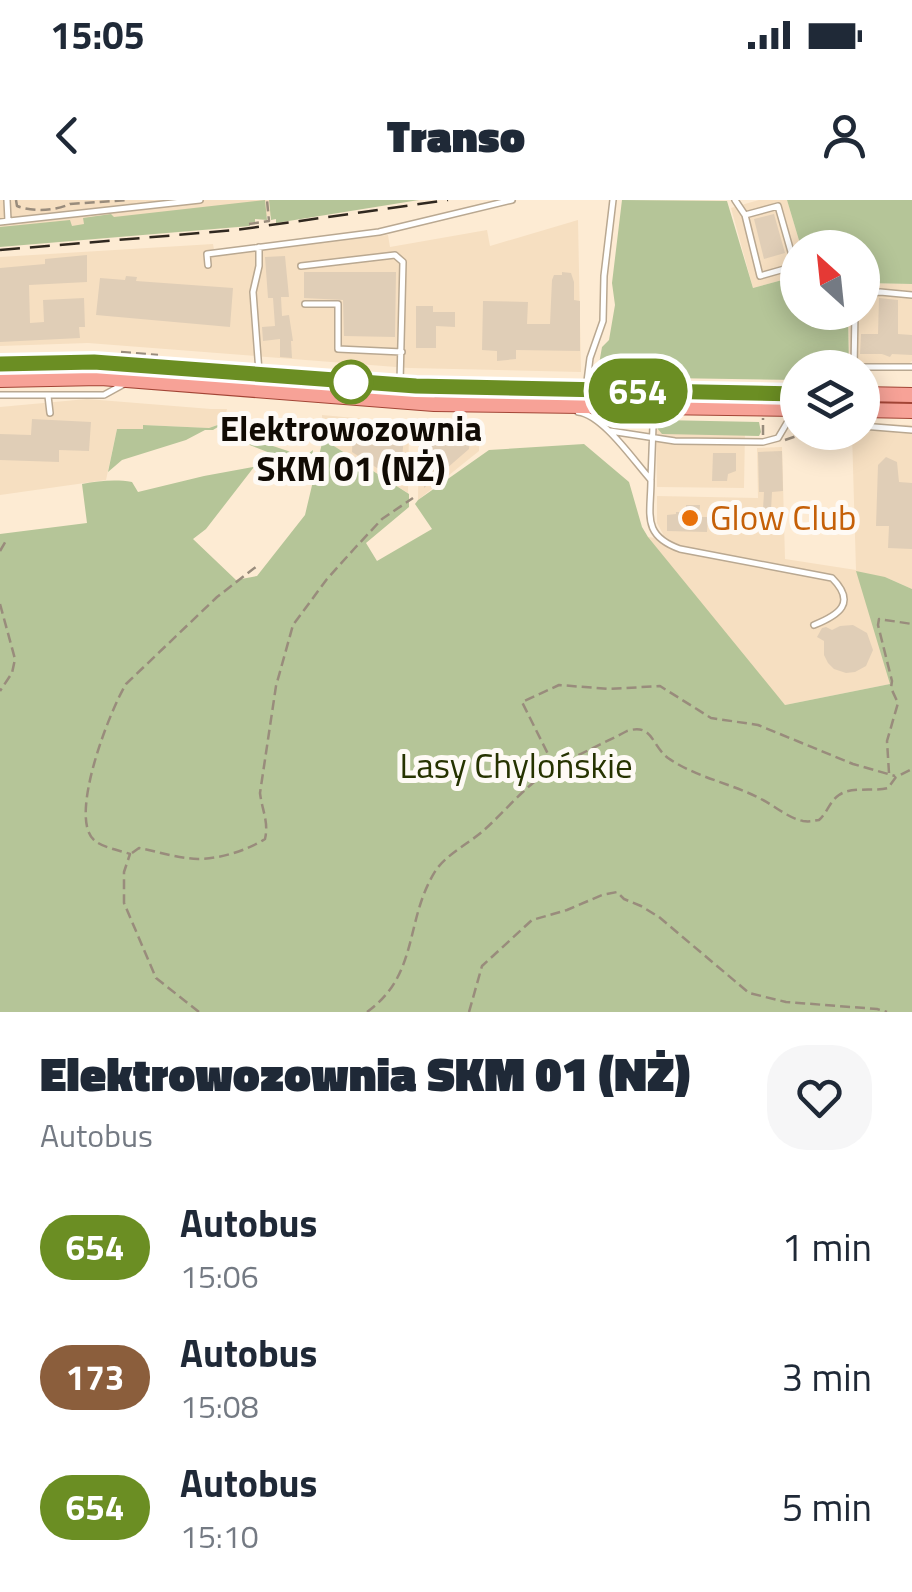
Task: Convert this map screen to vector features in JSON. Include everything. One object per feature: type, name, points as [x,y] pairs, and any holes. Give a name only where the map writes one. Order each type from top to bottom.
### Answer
[{"type":"main road","points":[[0,364],[94,362],[260,375],[302,386],[434,404],[535,406],[599,414],[780,404]]},
{"type":"main road","points":[[0,380],[64,378],[652,391],[780,402]]},
{"type":"main road","points":[[880,394],[912,395]]},
{"type":"main road","points":[[880,410],[912,411]]},
{"type":"lane","points":[[7,200],[8,221]]},
{"type":"lane","points":[[0,222],[200,200]]},
{"type":"lane","points":[[208,265],[208,254],[378,232],[512,200]]},
{"type":"lane","points":[[535,406],[586,390],[590,358],[602,321],[613,200]]},
{"type":"lane","points":[[735,200],[745,215],[760,276],[796,266],[778,206],[745,215]]},
{"type":"lane","points":[[258,247],[260,266],[253,292],[260,375]]},
{"type":"lane","points":[[301,266],[394,255],[401,258],[400,385]]},
{"type":"lane","points":[[880,292],[912,295]]},
{"type":"lane","points":[[305,304],[338,304],[338,350],[402,352]]},
{"type":"lane","points":[[880,367],[912,367]]},
{"type":"lane","points":[[0,395],[104,395],[128,380]]},
{"type":"lane","points":[[651,480],[599,414],[610,398],[652,391]]},
{"type":"lane","points":[[48,396],[50,414]]},
{"type":"lane","points":[[668,408],[653,426],[651,438],[650,524],[664,544],[680,549],[832,578],[842,587],[842,607],[814,625]]},
{"type":"lane","points":[[880,427],[912,430]]},
{"type":"lane","points":[[610,431],[675,441],[762,442],[780,434]]},
{"type":"path","points":[[16,200],[17,206],[33,210],[128,200]]},
{"type":"path","points":[[267,200],[270,221]]},
{"type":"path","points":[[250,224],[276,220]]},
{"type":"path","points":[[762,442],[763,420]]},
{"type":"path","points":[[199,1012],[156,978],[124,903],[124,872],[130,854],[138,848],[191,859],[206,858],[265,839],[267,827],[260,793],[276,686],[292,624],[354,548],[382,519],[413,498]]},
{"type":"path","points":[[0,551],[7,539]]},
{"type":"path","points":[[130,854],[94,841],[86,830],[85,814],[96,756],[116,702],[126,684],[217,597],[258,566]]},
{"type":"path","points":[[0,604],[15,658],[12,673],[0,691]]},
{"type":"path","points":[[889,774],[887,742],[898,703],[891,688],[878,625],[879,619],[912,624]]},
{"type":"path","points":[[555,768],[522,702],[559,685],[609,689],[660,686],[711,718],[758,725],[896,777]]},
{"type":"path","points":[[367,1012],[398,981],[422,900],[438,866],[482,832],[532,784],[626,730],[636,728],[649,734],[662,753],[688,770],[761,798],[792,817],[811,821],[824,815],[839,795],[888,788],[896,777],[912,769]]},
{"type":"path","points":[[470,1012],[478,972],[532,920],[617,892],[659,917],[749,993],[786,1002],[887,1012]]},
{"type":"shaded area","points":[[0,200],[378,200],[160,228],[0,239]]},
{"type":"shaded area","points":[[759,200],[787,200],[796,230],[780,230],[780,281],[753,288],[731,208]]},
{"type":"shaded area","points":[[578,220],[581,372],[409,368],[88,343],[0,346],[0,257],[213,244],[215,255],[388,235],[390,247],[487,230],[490,246]]},
{"type":"shaded area","points":[[880,283],[912,284],[912,361],[902,369],[880,368],[880,350],[849,350],[849,330],[880,330]]},
{"type":"shaded area","points":[[87,399],[227,409],[224,422],[209,428],[144,425],[144,429],[117,429],[106,480],[0,495],[0,407]]},
{"type":"shaded area","points":[[322,415],[409,423],[408,493],[323,439]]},
{"type":"shaded area","points":[[419,423],[479,424],[479,451],[418,500]]},
{"type":"shaded area","points":[[880,424],[912,425],[912,589],[885,577],[890,684],[785,705],[644,546],[648,537],[670,540],[657,523],[657,496],[758,498],[757,448],[780,447],[785,559],[856,570],[852,450],[880,450]]},
{"type":"shaded area","points":[[656,429],[745,431],[744,488],[657,487]]},
{"type":"green space","points":[[265,200],[267,220],[255,219],[250,226],[0,247],[0,227],[70,220],[72,226],[84,224],[83,218],[111,214],[114,217]]},
{"type":"green space","points":[[269,200],[419,200],[276,223],[276,219],[271,220]]},
{"type":"green space","points":[[622,200],[727,201],[753,288],[780,281],[780,330],[848,330],[849,350],[780,350],[780,380],[602,377],[602,347],[609,340],[615,305],[612,283]]},
{"type":"green space","points":[[787,200],[912,200],[912,284],[880,283],[880,230],[796,230]]},
{"type":"green space","points":[[661,420],[759,422],[761,432],[759,436],[662,434],[657,428]]},
{"type":"green space","points":[[226,422],[186,440],[122,460],[108,472],[117,429],[143,429],[143,425],[209,428]]},
{"type":"green space","points":[[237,434],[302,459],[313,450],[312,458],[299,475],[291,464],[271,454],[264,463],[270,453],[237,440]]},
{"type":"green space","name":"Lasy Chylońskie","points":[[323,439],[409,494],[409,507],[366,543],[377,561],[432,529],[415,504],[489,450],[584,444],[629,482],[648,537],[785,705],[890,684],[856,571],[885,577],[912,589],[912,1012],[0,1012],[0,534],[87,523],[82,484],[132,482],[138,492],[264,463],[254,467],[206,529],[193,539],[236,580],[257,576],[305,515]]},
{"type":"building","points":[[774,214],[780,254],[764,259],[754,219]]},
{"type":"building","points":[[87,255],[87,282],[29,285],[30,323],[44,322],[43,300],[84,298],[85,327],[79,327],[80,338],[0,342],[0,268]]},
{"type":"building","points":[[285,256],[289,297],[281,297],[282,316],[289,315],[292,358],[280,357],[280,339],[263,341],[262,327],[275,326],[265,257]]},
{"type":"building","points":[[304,272],[396,272],[395,337],[344,336],[343,300],[304,298]]},
{"type":"building","points":[[562,272],[571,273],[574,300],[580,301],[580,351],[516,350],[516,359],[497,361],[497,351],[482,350],[483,301],[528,302],[527,324],[550,324],[552,280]]},
{"type":"building","points":[[126,276],[137,277],[136,281],[233,288],[230,327],[96,315],[100,278],[125,280]]},
{"type":"building","points":[[880,298],[898,300],[898,334],[912,335],[912,355],[890,357],[880,354],[880,350],[860,350],[861,334],[878,334]]},
{"type":"building","points":[[416,306],[433,306],[433,312],[455,312],[455,327],[436,326],[436,348],[416,348]]},
{"type":"building","points":[[32,419],[91,422],[89,451],[59,450],[59,462],[0,460],[0,434],[31,435]]},
{"type":"building","points":[[353,432],[404,436],[401,470],[377,468],[352,452]]},
{"type":"building","points":[[424,440],[470,440],[469,449],[424,488]]},
{"type":"building","points":[[782,451],[783,491],[772,492],[770,528],[762,527],[764,492],[759,492],[758,452]]},
{"type":"building","points":[[713,453],[736,453],[736,471],[728,474],[727,481],[712,481]]},
{"type":"building","points":[[886,457],[897,462],[899,482],[912,483],[912,549],[888,548],[889,526],[876,526],[878,465]]},
{"type":"building","points":[[686,505],[700,505],[699,517],[708,517],[707,532],[667,531],[667,515],[686,512]]},
{"type":"building","points":[[853,625],[867,633],[873,650],[866,666],[846,673],[828,663],[824,641],[817,637],[822,628]]},
{"type":"railway","points":[[0,250],[236,230],[448,200]]},
{"type":"bus line","name":"654","points":[[0,364],[94,362],[416,386],[780,394]]},
{"type":"place","name":"Elektrowozownia SKM 01 (NŻ)","points":[[351,382]]},
{"type":"place","name":"Glow Club","points":[[690,518]]}]
